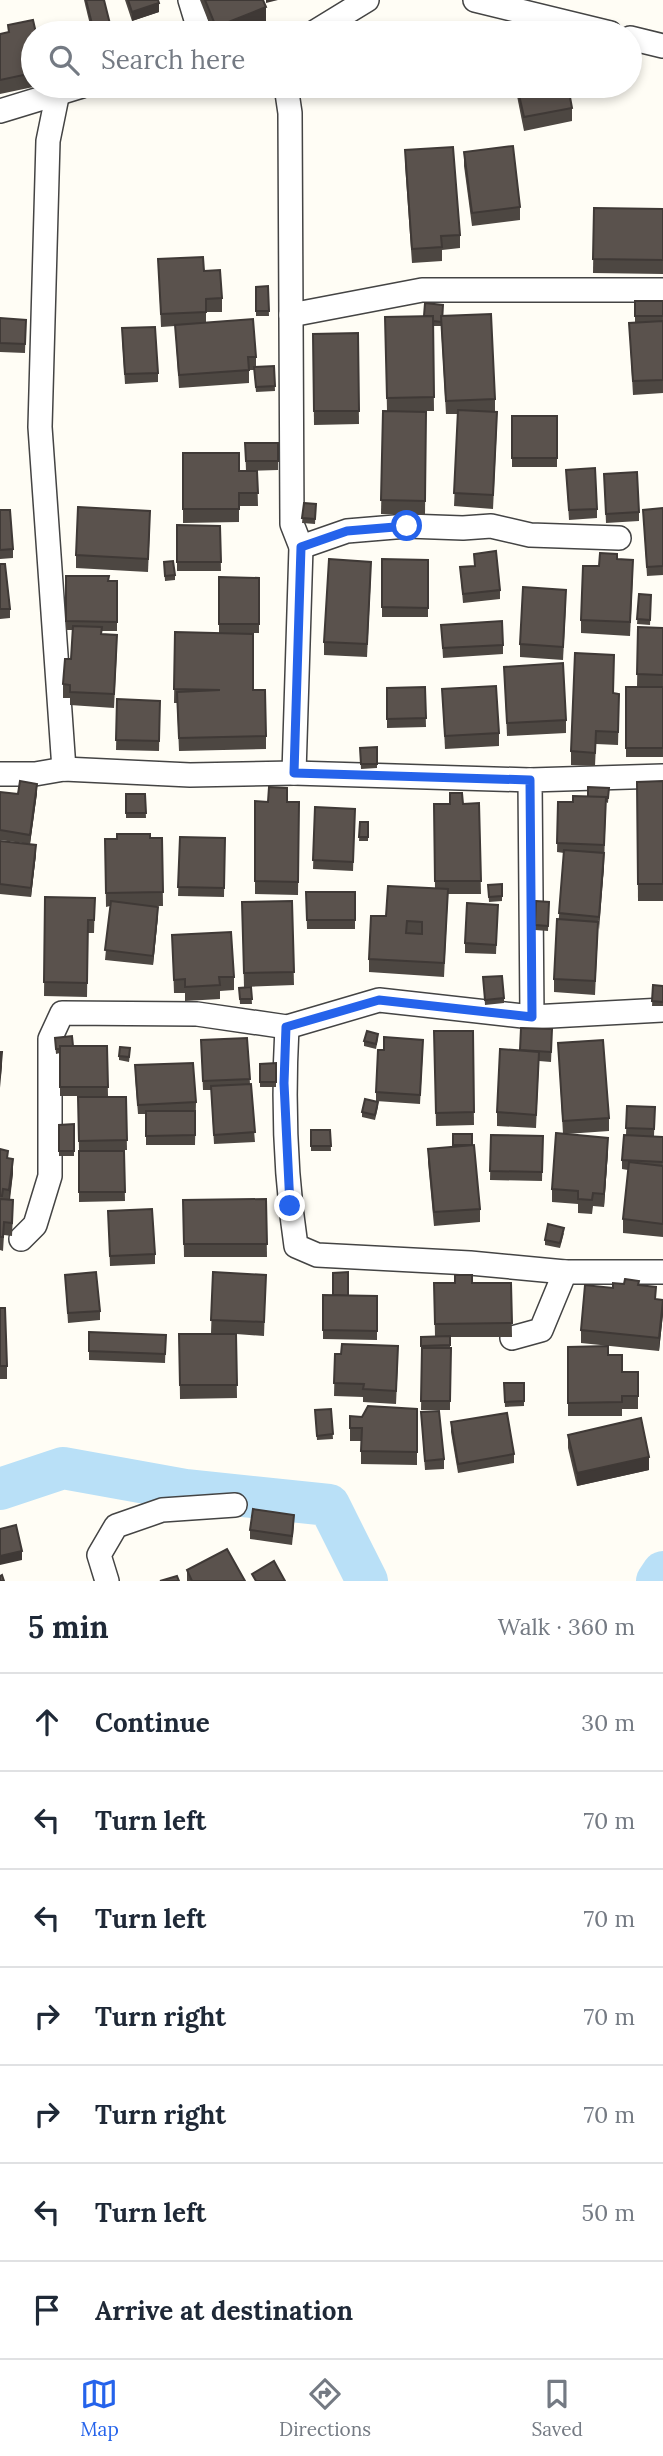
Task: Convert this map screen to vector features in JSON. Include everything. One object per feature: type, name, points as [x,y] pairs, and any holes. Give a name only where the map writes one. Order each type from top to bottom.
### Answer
[{"type":"street","points":[[190,0],[196,21]]},
{"type":"street","points":[[333,21],[368,0]]},
{"type":"street","points":[[475,0],[561,21]]},
{"type":"street","points":[[642,41],[663,46]]},
{"type":"street","points":[[0,111],[40,98]]},
{"type":"street","points":[[57,98],[47,141],[40,427],[64,769]]},
{"type":"street","points":[[288,98],[292,524],[301,547],[294,773]]},
{"type":"street","points":[[291,315],[422,290],[663,290]]},
{"type":"street","points":[[301,547],[347,531],[407,526],[491,526],[530,534],[619,538]]},
{"type":"street","points":[[0,774],[35,774],[64,769],[190,775],[294,773],[530,780],[663,776]]},
{"type":"street","points":[[530,780],[532,1017]]},
{"type":"street","points":[[21,1238],[35,1224],[50,1176],[50,1039],[62,1013],[197,1014],[286,1027],[379,1000],[532,1017],[663,1010]]},
{"type":"street","points":[[286,1027],[284,1083],[290,1206],[296,1246],[317,1255],[470,1263],[565,1272],[663,1272]]},
{"type":"street","points":[[512,1338],[541,1331],[565,1272]]},
{"type":"street","points":[[107,1581],[99,1555],[116,1526],[162,1510],[235,1505]]},
{"type":"building","points":[[86,0],[104,0],[109,21],[91,21]]},
{"type":"building","points":[[128,0],[158,0],[159,3],[132,12]]},
{"type":"building","points":[[205,0],[263,0],[266,7],[231,21],[214,21]]},
{"type":"building","points":[[21,22],[21,76],[0,80],[0,34],[9,32],[8,25]]},
{"type":"building","points":[[520,98],[570,98],[572,108],[524,117]]},
{"type":"building","points":[[513,146],[520,207],[472,213],[464,152]]},
{"type":"building","points":[[453,147],[460,235],[441,236],[442,247],[412,249],[405,150]]},
{"type":"building","points":[[594,208],[663,209],[663,260],[593,259]]},
{"type":"building","points":[[203,257],[204,271],[220,270],[222,298],[206,299],[206,312],[161,314],[158,259]]},
{"type":"building","points":[[268,286],[269,311],[256,311],[256,287]]},
{"type":"building","points":[[635,301],[663,301],[663,316],[635,316]]},
{"type":"building","points":[[425,303],[443,305],[442,322],[433,321],[433,316],[424,316]]},
{"type":"building","points":[[491,314],[495,399],[446,401],[441,316]]},
{"type":"building","points":[[433,316],[434,397],[387,398],[385,317]]},
{"type":"building","points":[[0,318],[26,320],[25,344],[0,343]]},
{"type":"building","points":[[253,319],[256,357],[248,357],[249,370],[179,375],[175,325]]},
{"type":"building","points":[[663,321],[663,380],[633,381],[629,323]]},
{"type":"building","points":[[155,327],[158,373],[125,374],[122,328]]},
{"type":"building","points":[[358,333],[359,411],[314,411],[313,334]]},
{"type":"building","points":[[274,366],[275,386],[256,387],[254,367]]},
{"type":"building","points":[[458,410],[497,412],[493,495],[454,493]]},
{"type":"building","points":[[383,411],[426,412],[425,501],[381,500]]},
{"type":"building","points":[[512,416],[557,416],[557,458],[512,458]]},
{"type":"building","points":[[245,443],[278,443],[278,461],[246,461]]},
{"type":"building","points":[[183,453],[239,453],[239,471],[257,471],[258,493],[239,493],[239,509],[183,509]]},
{"type":"building","points":[[595,468],[597,509],[569,510],[566,470]]},
{"type":"building","points":[[637,472],[639,512],[606,514],[604,474]]},
{"type":"building","points":[[304,503],[316,504],[315,519],[302,518]]},
{"type":"building","points":[[78,507],[150,511],[148,559],[76,555]]},
{"type":"building","points":[[663,508],[663,566],[647,567],[643,510]]},
{"type":"building","points":[[0,510],[10,510],[13,549],[0,550]]},
{"type":"building","points":[[177,525],[220,526],[221,562],[177,562]]},
{"type":"building","points":[[496,551],[500,590],[463,594],[460,567],[475,566],[474,554]]},
{"type":"building","points":[[600,553],[617,554],[617,559],[633,560],[630,622],[581,620],[583,566],[599,566]]},
{"type":"building","points":[[329,559],[371,562],[367,644],[324,642]]},
{"type":"building","points":[[382,559],[428,560],[428,608],[382,607]]},
{"type":"building","points":[[173,561],[175,575],[165,576],[164,562]]},
{"type":"building","points":[[0,564],[5,564],[10,609],[0,609]]},
{"type":"building","points":[[66,576],[109,576],[108,581],[117,581],[117,622],[66,621]]},
{"type":"building","points":[[219,577],[259,578],[259,624],[219,624]]},
{"type":"building","points":[[523,587],[566,590],[563,647],[520,644]]},
{"type":"building","points":[[639,594],[651,595],[650,620],[637,619]]},
{"type":"building","points":[[502,621],[503,645],[443,648],[441,625]]},
{"type":"building","points":[[73,626],[102,627],[101,634],[117,635],[114,694],[70,692],[70,685],[63,684],[65,659],[71,659]]},
{"type":"building","points":[[638,627],[663,628],[663,675],[637,674]]},
{"type":"building","points":[[175,632],[253,634],[253,690],[265,690],[266,736],[179,738],[177,692],[220,690],[174,689]]},
{"type":"building","points":[[575,653],[614,655],[613,693],[619,694],[618,732],[596,731],[595,753],[571,751]]},
{"type":"building","points":[[563,663],[566,720],[507,723],[504,667]]},
{"type":"building","points":[[496,686],[499,733],[445,736],[442,689]]},
{"type":"building","points":[[425,687],[426,718],[387,719],[387,688]]},
{"type":"building","points":[[626,687],[663,687],[663,748],[626,748]]},
{"type":"building","points":[[117,699],[160,701],[159,741],[116,740]]},
{"type":"building","points":[[377,747],[377,764],[361,764],[360,748]]},
{"type":"building","points":[[20,781],[37,784],[30,835],[0,830],[0,792],[18,794]]},
{"type":"building","points":[[663,781],[663,884],[638,884],[637,782]]},
{"type":"building","points":[[269,787],[287,788],[287,802],[299,802],[298,882],[255,881],[255,801],[268,802]]},
{"type":"building","points":[[588,787],[609,788],[608,798],[588,797]]},
{"type":"building","points":[[450,793],[462,793],[463,804],[479,803],[481,881],[435,881],[434,804],[450,804]]},
{"type":"building","points":[[126,794],[145,794],[146,813],[126,813]]},
{"type":"building","points":[[573,796],[606,797],[604,845],[557,843],[558,802],[573,802]]},
{"type":"building","points":[[315,807],[355,809],[353,862],[313,860]]},
{"type":"building","points":[[360,822],[368,822],[368,837],[359,837]]},
{"type":"building","points":[[117,834],[150,834],[150,838],[162,838],[163,892],[106,893],[105,839],[117,839]]},
{"type":"building","points":[[180,837],[225,838],[224,888],[178,887]]},
{"type":"building","points":[[0,841],[36,845],[31,888],[0,884]]},
{"type":"building","points":[[564,850],[604,853],[599,917],[559,913]]},
{"type":"building","points":[[502,884],[502,896],[489,897],[488,885]]},
{"type":"building","points":[[388,886],[448,889],[444,963],[369,959],[371,916],[386,916]],"holes":[[[407,921],[422,922],[422,934],[406,933]]]},
{"type":"building","points":[[306,892],[355,892],[355,920],[307,920]]},
{"type":"building","points":[[45,897],[95,898],[94,920],[88,920],[87,983],[44,982]]},
{"type":"building","points":[[111,901],[158,907],[153,956],[105,950]]},
{"type":"building","points":[[292,901],[294,972],[244,973],[242,902]]},
{"type":"building","points":[[536,901],[549,902],[548,926],[535,925]]},
{"type":"building","points":[[467,903],[498,905],[496,945],[465,943]]},
{"type":"building","points":[[557,919],[598,922],[595,981],[554,979]]},
{"type":"building","points":[[231,932],[234,977],[219,977],[220,985],[185,987],[185,979],[174,980],[172,935]]},
{"type":"building","points":[[502,976],[504,998],[485,1000],[483,977]]},
{"type":"building","points":[[653,985],[663,986],[663,1002],[652,1001]]},
{"type":"building","points":[[251,987],[252,999],[240,999],[239,988]]},
{"type":"building","points":[[521,1028],[552,1029],[551,1052],[520,1050]]},
{"type":"building","points":[[367,1031],[378,1034],[376,1044],[364,1041]]},
{"type":"building","points":[[434,1031],[473,1031],[474,1112],[436,1113]]},
{"type":"building","points":[[72,1036],[73,1046],[60,1046],[60,1049],[56,1049],[55,1038]]},
{"type":"building","points":[[384,1037],[423,1040],[420,1095],[376,1092],[378,1050],[384,1050]]},
{"type":"building","points":[[247,1038],[250,1079],[203,1081],[201,1040]]},
{"type":"building","points":[[603,1040],[609,1118],[563,1121],[558,1043]]},
{"type":"building","points":[[60,1046],[107,1046],[108,1087],[60,1087]]},
{"type":"building","points":[[120,1047],[130,1048],[129,1057],[119,1056]]},
{"type":"building","points":[[500,1049],[539,1052],[536,1115],[497,1112]]},
{"type":"building","points":[[193,1063],[196,1102],[138,1105],[135,1065]]},
{"type":"building","points":[[276,1063],[276,1082],[260,1082],[260,1064]]},
{"type":"building","points":[[251,1084],[255,1132],[214,1135],[211,1086]]},
{"type":"building","points":[[78,1097],[126,1097],[127,1140],[79,1141]]},
{"type":"building","points":[[365,1099],[378,1102],[375,1115],[362,1112]]},
{"type":"building","points":[[627,1106],[655,1107],[654,1129],[626,1128]]},
{"type":"building","points":[[146,1111],[195,1111],[195,1135],[146,1136]]},
{"type":"building","points":[[74,1124],[74,1151],[59,1151],[59,1125]]},
{"type":"building","points":[[311,1130],[330,1130],[331,1146],[311,1146]]},
{"type":"building","points":[[556,1133],[608,1138],[604,1194],[593,1193],[592,1200],[578,1199],[578,1191],[552,1189]]},
{"type":"building","points":[[453,1134],[472,1134],[472,1145],[453,1145]]},
{"type":"building","points":[[491,1135],[543,1136],[542,1172],[490,1171]]},
{"type":"building","points":[[624,1135],[663,1137],[663,1162],[622,1160]]},
{"type":"building","points":[[474,1145],[480,1209],[434,1212],[428,1149]]},
{"type":"building","points":[[0,1149],[8,1151],[7,1158],[13,1159],[9,1190],[3,1189],[2,1196],[0,1196]]},
{"type":"building","points":[[79,1151],[124,1151],[125,1192],[79,1192]]},
{"type":"building","points":[[629,1162],[663,1166],[663,1224],[623,1219]]},
{"type":"building","points":[[0,1199],[13,1200],[12,1223],[4,1222],[3,1237],[0,1237]]},
{"type":"building","points":[[266,1199],[267,1244],[184,1244],[183,1200]]},
{"type":"building","points":[[152,1209],[155,1254],[110,1256],[108,1211]]},
{"type":"building","points":[[548,1224],[564,1228],[560,1243],[545,1240]]},
{"type":"building","points":[[96,1272],[100,1311],[68,1313],[65,1275]]},
{"type":"building","points":[[213,1272],[266,1275],[264,1322],[211,1320]]},
{"type":"building","points":[[348,1272],[348,1296],[333,1295],[333,1273]]},
{"type":"building","points":[[455,1275],[472,1275],[472,1283],[511,1283],[512,1323],[435,1324],[434,1283],[455,1283]]},
{"type":"building","points":[[625,1279],[639,1281],[638,1285],[656,1287],[655,1299],[663,1300],[659,1338],[581,1330],[585,1285],[613,1288],[613,1283],[624,1284]]},
{"type":"building","points":[[323,1295],[377,1296],[377,1331],[323,1330]]},
{"type":"building","points":[[0,1308],[5,1308],[7,1366],[0,1366]]},
{"type":"building","points":[[89,1332],[166,1335],[165,1354],[89,1351]]},
{"type":"building","points":[[179,1334],[236,1334],[237,1385],[180,1385]]},
{"type":"building","points":[[450,1336],[450,1345],[421,1346],[421,1337]]},
{"type":"building","points":[[342,1344],[398,1346],[396,1391],[363,1389],[364,1384],[334,1383],[335,1354],[341,1354]]},
{"type":"building","points":[[608,1346],[608,1355],[622,1355],[622,1372],[638,1372],[638,1396],[622,1396],[622,1402],[568,1403],[568,1347]]},
{"type":"building","points":[[422,1348],[451,1348],[450,1401],[421,1401]]},
{"type":"building","points":[[504,1383],[524,1383],[524,1401],[505,1402]]},
{"type":"building","points":[[368,1406],[417,1409],[417,1452],[361,1451],[362,1428],[350,1428],[350,1416],[362,1417]]},
{"type":"building","points":[[331,1409],[333,1434],[317,1436],[315,1410]]},
{"type":"building","points":[[439,1411],[444,1459],[425,1461],[421,1412]]},
{"type":"building","points":[[507,1413],[514,1454],[458,1464],[451,1422]]},
{"type":"building","points":[[641,1418],[649,1457],[577,1473],[568,1435]]},
{"type":"building","points":[[253,1509],[294,1515],[292,1536],[250,1530]]},
{"type":"building","points":[[16,1525],[22,1551],[0,1556],[0,1529]]},
{"type":"building","points":[[227,1549],[245,1581],[192,1581],[187,1570]]},
{"type":"building","points":[[274,1561],[285,1581],[256,1581],[252,1574]]},
{"type":"building","points":[[177,1576],[179,1581],[160,1581]]},
{"type":"waterway","points":[[0,1489],[63,1468],[185,1490],[329,1505],[367,1581]]},
{"type":"waterway","points":[[657,1581],[663,1572]]},
{"type":"route","points":[[290,1206],[284,1083],[286,1027],[379,1000],[532,1017],[530,780],[294,773],[301,547],[347,531],[407,526]]}]
